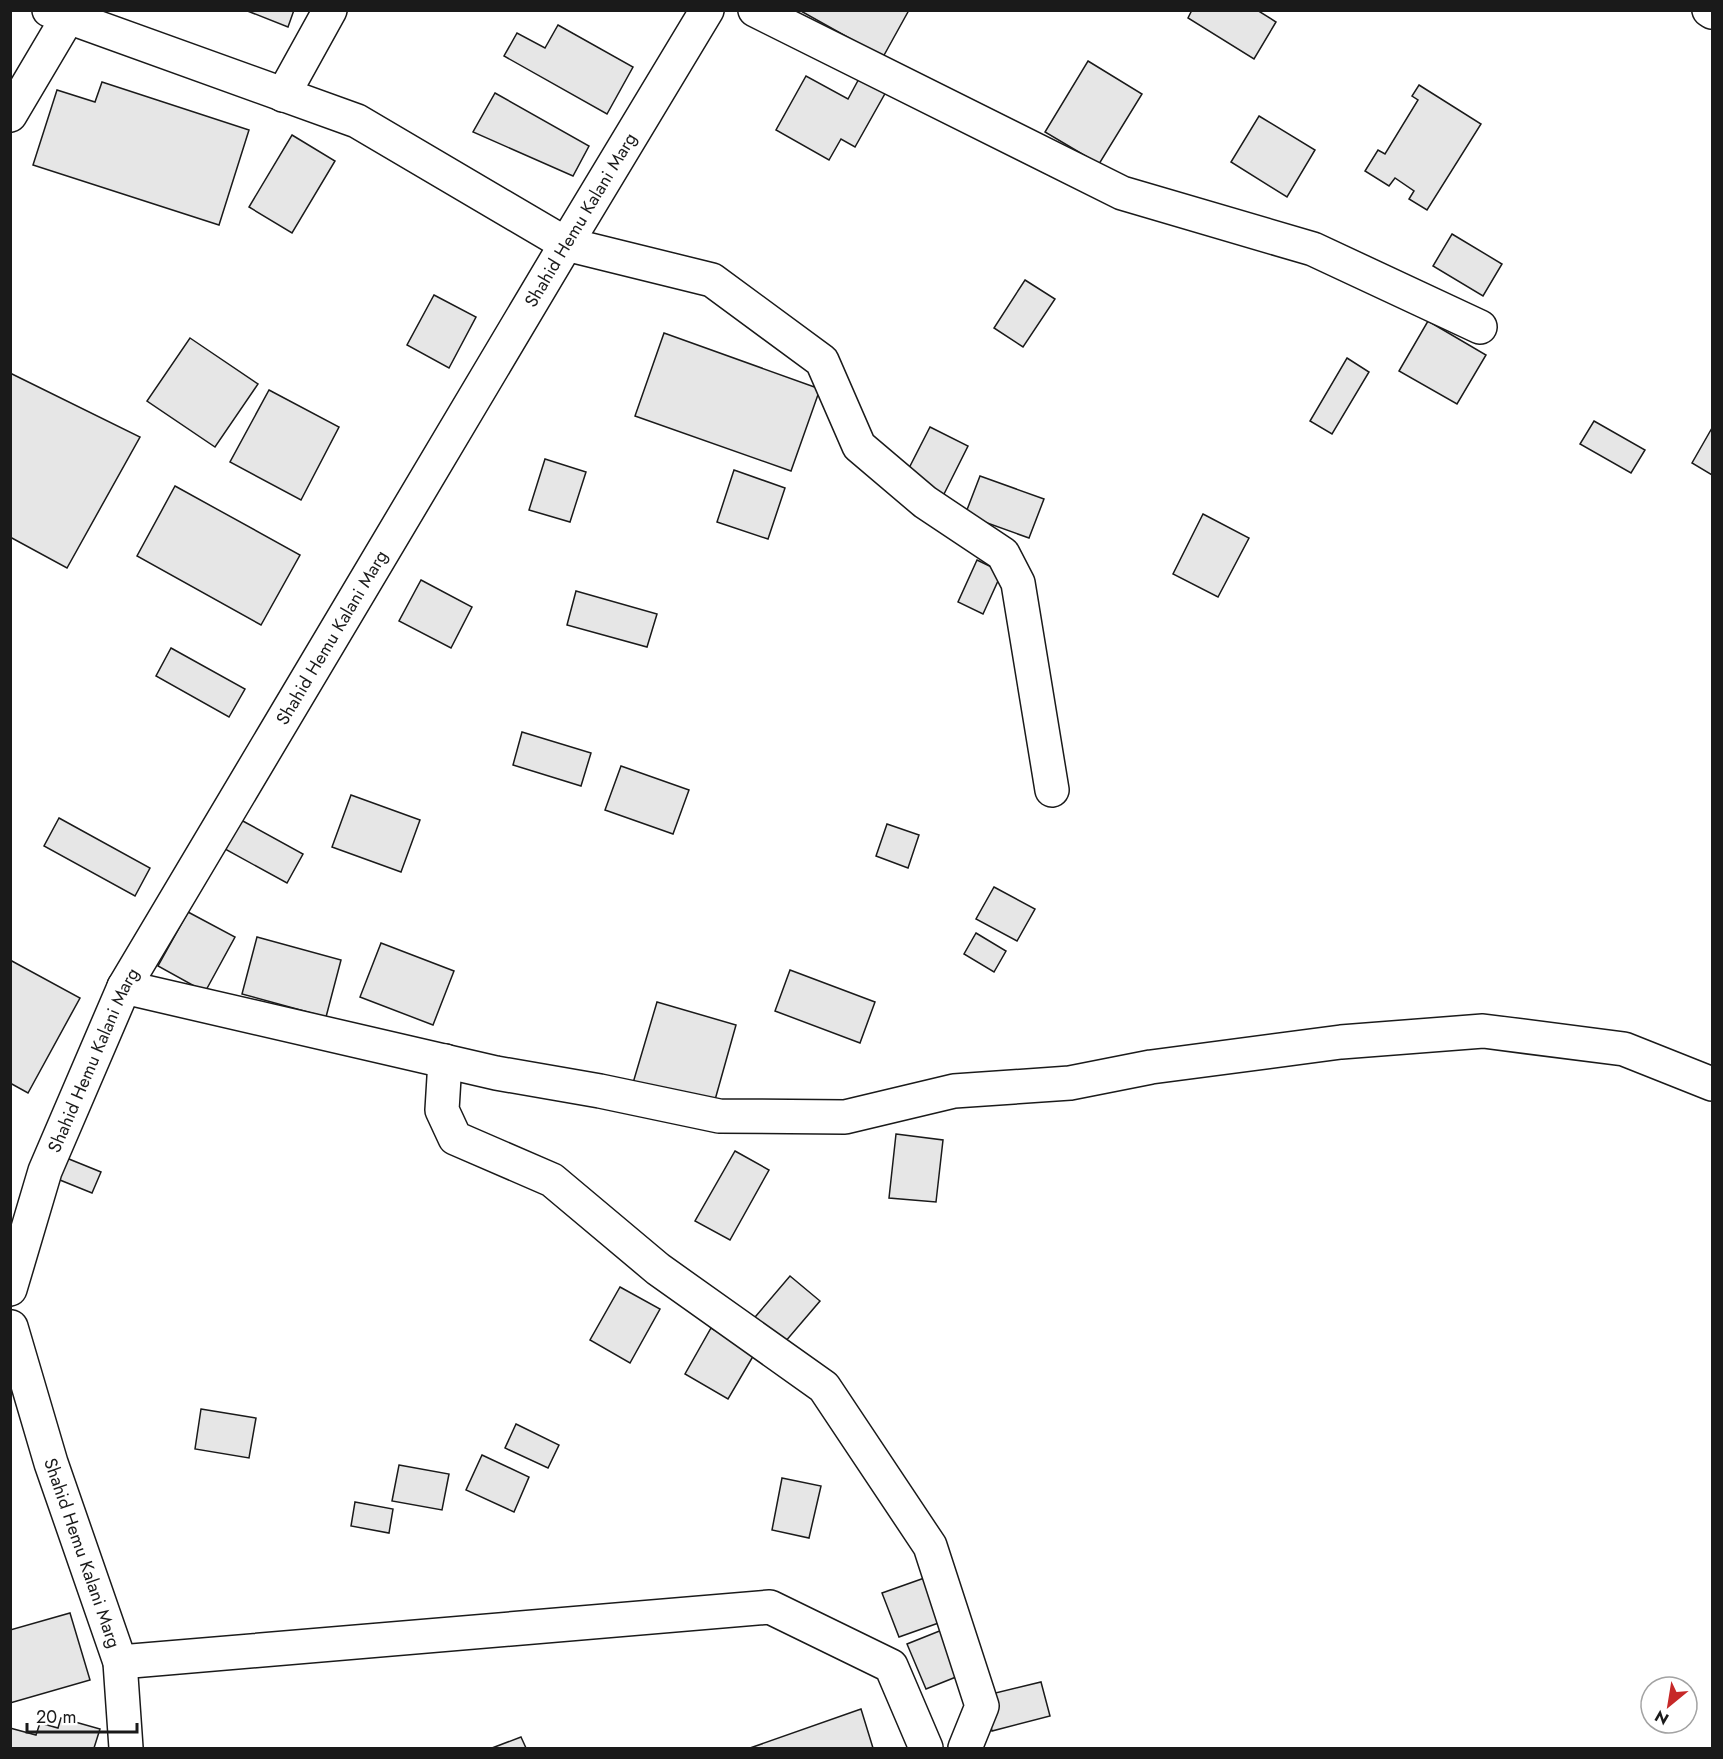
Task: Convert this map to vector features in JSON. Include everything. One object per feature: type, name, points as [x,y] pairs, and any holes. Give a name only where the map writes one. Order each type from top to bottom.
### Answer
[{"type":"street","points":[[284,95],[330,10]]},
{"type":"street","name":"Shahid Hemu Kalani Marg","points":[[10,1289],[45,1171],[124,987],[707,10]]},
{"type":"street","points":[[755,10],[1122,193],[1313,249],[1480,327]]},
{"type":"street","points":[[10,115],[58,14],[357,121],[566,244],[712,280],[822,361],[859,446],[925,502],[1003,554],[1018,583],[1052,790]]},
{"type":"street","points":[[124,987],[496,1073],[600,1090],[719,1116],[844,1117],[954,1091],[1070,1083],[1151,1067],[1341,1042],[1483,1031],[1623,1049],[1713,1084]]},
{"type":"street","points":[[445,1061],[442,1110],[455,1138],[552,1180],[658,1269],[824,1387],[930,1546],[982,1706],[965,1749]]},
{"type":"street","name":"Shahid Hemu Kalani Marg","points":[[10,1302],[13,1311],[11,1328],[51,1463],[120,1662],[126,1749]]},
{"type":"street","points":[[120,1662],[770,1607],[891,1666],[926,1749]]},
{"type":"building","points":[[245,10],[294,10],[288,27]]},
{"type":"building","points":[[799,10],[909,10],[883,57]]},
{"type":"building","points":[[1192,10],[1257,10],[1276,22],[1254,59],[1188,18]]},
{"type":"building","points":[[558,25],[633,67],[607,114],[504,56],[517,33],[545,48]]},
{"type":"building","points":[[1088,61],[1142,94],[1099,164],[1045,132]]},
{"type":"building","points":[[861,75],[887,90],[855,147],[841,139],[829,160],[776,130],[806,76],[848,99]]},
{"type":"building","points":[[102,82],[249,130],[219,225],[33,165],[57,90],[95,102]]},
{"type":"building","points":[[1419,85],[1481,124],[1427,210],[1409,199],[1414,191],[1395,178],[1389,186],[1365,171],[1378,150],[1385,154],[1418,100],[1412,96]]},
{"type":"building","points":[[495,93],[589,146],[573,176],[473,132]]},
{"type":"building","points":[[1259,116],[1315,150],[1287,197],[1231,162]]},
{"type":"building","points":[[292,135],[335,161],[292,233],[249,207]]},
{"type":"building","points":[[1452,234],[1502,264],[1483,296],[1433,266]]},
{"type":"building","points":[[1025,280],[1055,299],[1023,347],[994,328]]},
{"type":"building","points":[[434,295],[476,317],[449,368],[407,345]]},
{"type":"building","points":[[1428,321],[1486,355],[1457,404],[1399,371]]},
{"type":"building","points":[[664,333],[820,389],[791,471],[635,416]]},
{"type":"building","points":[[190,338],[258,384],[215,447],[147,401]]},
{"type":"building","points":[[1347,358],[1369,372],[1332,434],[1310,421]]},
{"type":"building","points":[[10,373],[140,437],[67,568],[10,537]]},
{"type":"building","points":[[269,390],[339,427],[301,500],[230,462]]},
{"type":"building","points":[[1594,421],[1645,450],[1631,473],[1580,444]]},
{"type":"building","points":[[930,427],[968,446],[943,496],[905,476]]},
{"type":"building","points":[[1712,428],[1712,475],[1692,463]]},
{"type":"building","points":[[545,459],[586,472],[570,522],[529,510]]},
{"type":"building","points":[[734,470],[785,488],[768,539],[717,522]]},
{"type":"building","points":[[980,476],[1044,499],[1029,538],[965,515]]},
{"type":"building","points":[[175,486],[300,555],[261,625],[137,556]]},
{"type":"building","points":[[1203,514],[1249,538],[1218,597],[1173,574]]},
{"type":"building","points":[[977,560],[1002,572],[983,614],[958,602]]},
{"type":"building","points":[[421,580],[472,607],[451,648],[399,621]]},
{"type":"building","points":[[576,591],[657,614],[647,647],[567,625]]},
{"type":"building","points":[[171,648],[245,689],[229,717],[156,676]]},
{"type":"building","points":[[522,732],[591,753],[581,786],[513,765]]},
{"type":"building","points":[[621,766],[689,790],[673,834],[605,810]]},
{"type":"building","points":[[351,795],[420,820],[401,872],[332,847]]},
{"type":"building","points":[[59,818],[150,868],[135,896],[44,846]]},
{"type":"building","points":[[241,820],[303,854],[287,883],[225,849]]},
{"type":"building","points":[[887,824],[919,835],[908,868],[876,856]]},
{"type":"building","points":[[994,887],[1035,909],[1017,941],[976,919]]},
{"type":"building","points":[[188,912],[235,937],[205,992],[158,966]]},
{"type":"building","points":[[976,933],[1006,951],[994,972],[964,954]]},
{"type":"building","points":[[257,937],[341,960],[326,1017],[242,994]]},
{"type":"building","points":[[381,943],[454,971],[433,1025],[360,997]]},
{"type":"building","points":[[10,960],[80,998],[28,1093],[10,1083]]},
{"type":"building","points":[[790,970],[875,1002],[860,1043],[775,1011]]},
{"type":"building","points":[[657,1002],[736,1025],[713,1107],[633,1083]]},
{"type":"building","points":[[896,1134],[943,1140],[936,1202],[889,1198]]},
{"type":"building","points":[[735,1151],[769,1170],[730,1240],[695,1221]]},
{"type":"building","points":[[64,1157],[101,1172],[92,1193],[55,1178]]},
{"type":"building","points":[[790,1276],[820,1301],[779,1349],[750,1323]]},
{"type":"building","points":[[620,1287],[660,1309],[630,1363],[590,1340]]},
{"type":"building","points":[[711,1328],[755,1353],[728,1399],[685,1374]]},
{"type":"building","points":[[201,1409],[256,1418],[249,1458],[195,1449]]},
{"type":"building","points":[[516,1424],[559,1445],[548,1468],[505,1448]]},
{"type":"building","points":[[482,1455],[529,1477],[514,1512],[466,1490]]},
{"type":"building","points":[[399,1465],[449,1474],[442,1510],[392,1501]]},
{"type":"building","points":[[782,1478],[821,1486],[809,1538],[772,1530]]},
{"type":"building","points":[[355,1502],[393,1509],[389,1533],[351,1526]]},
{"type":"building","points":[[930,1576],[947,1620],[899,1637],[882,1593]]},
{"type":"building","points":[[70,1613],[90,1680],[10,1703],[10,1630]]},
{"type":"building","points":[[942,1630],[961,1675],[926,1689],[907,1644]]},
{"type":"building","points":[[1041,1682],[1050,1716],[992,1731],[983,1696]]},
{"type":"building","points":[[861,1709],[873,1748],[750,1748]]},
{"type":"building","points":[[61,1718],[100,1729],[94,1748],[10,1748],[10,1728],[36,1735],[40,1723],[58,1728]]},
{"type":"building","points":[[521,1737],[526,1748],[492,1748]]}]
